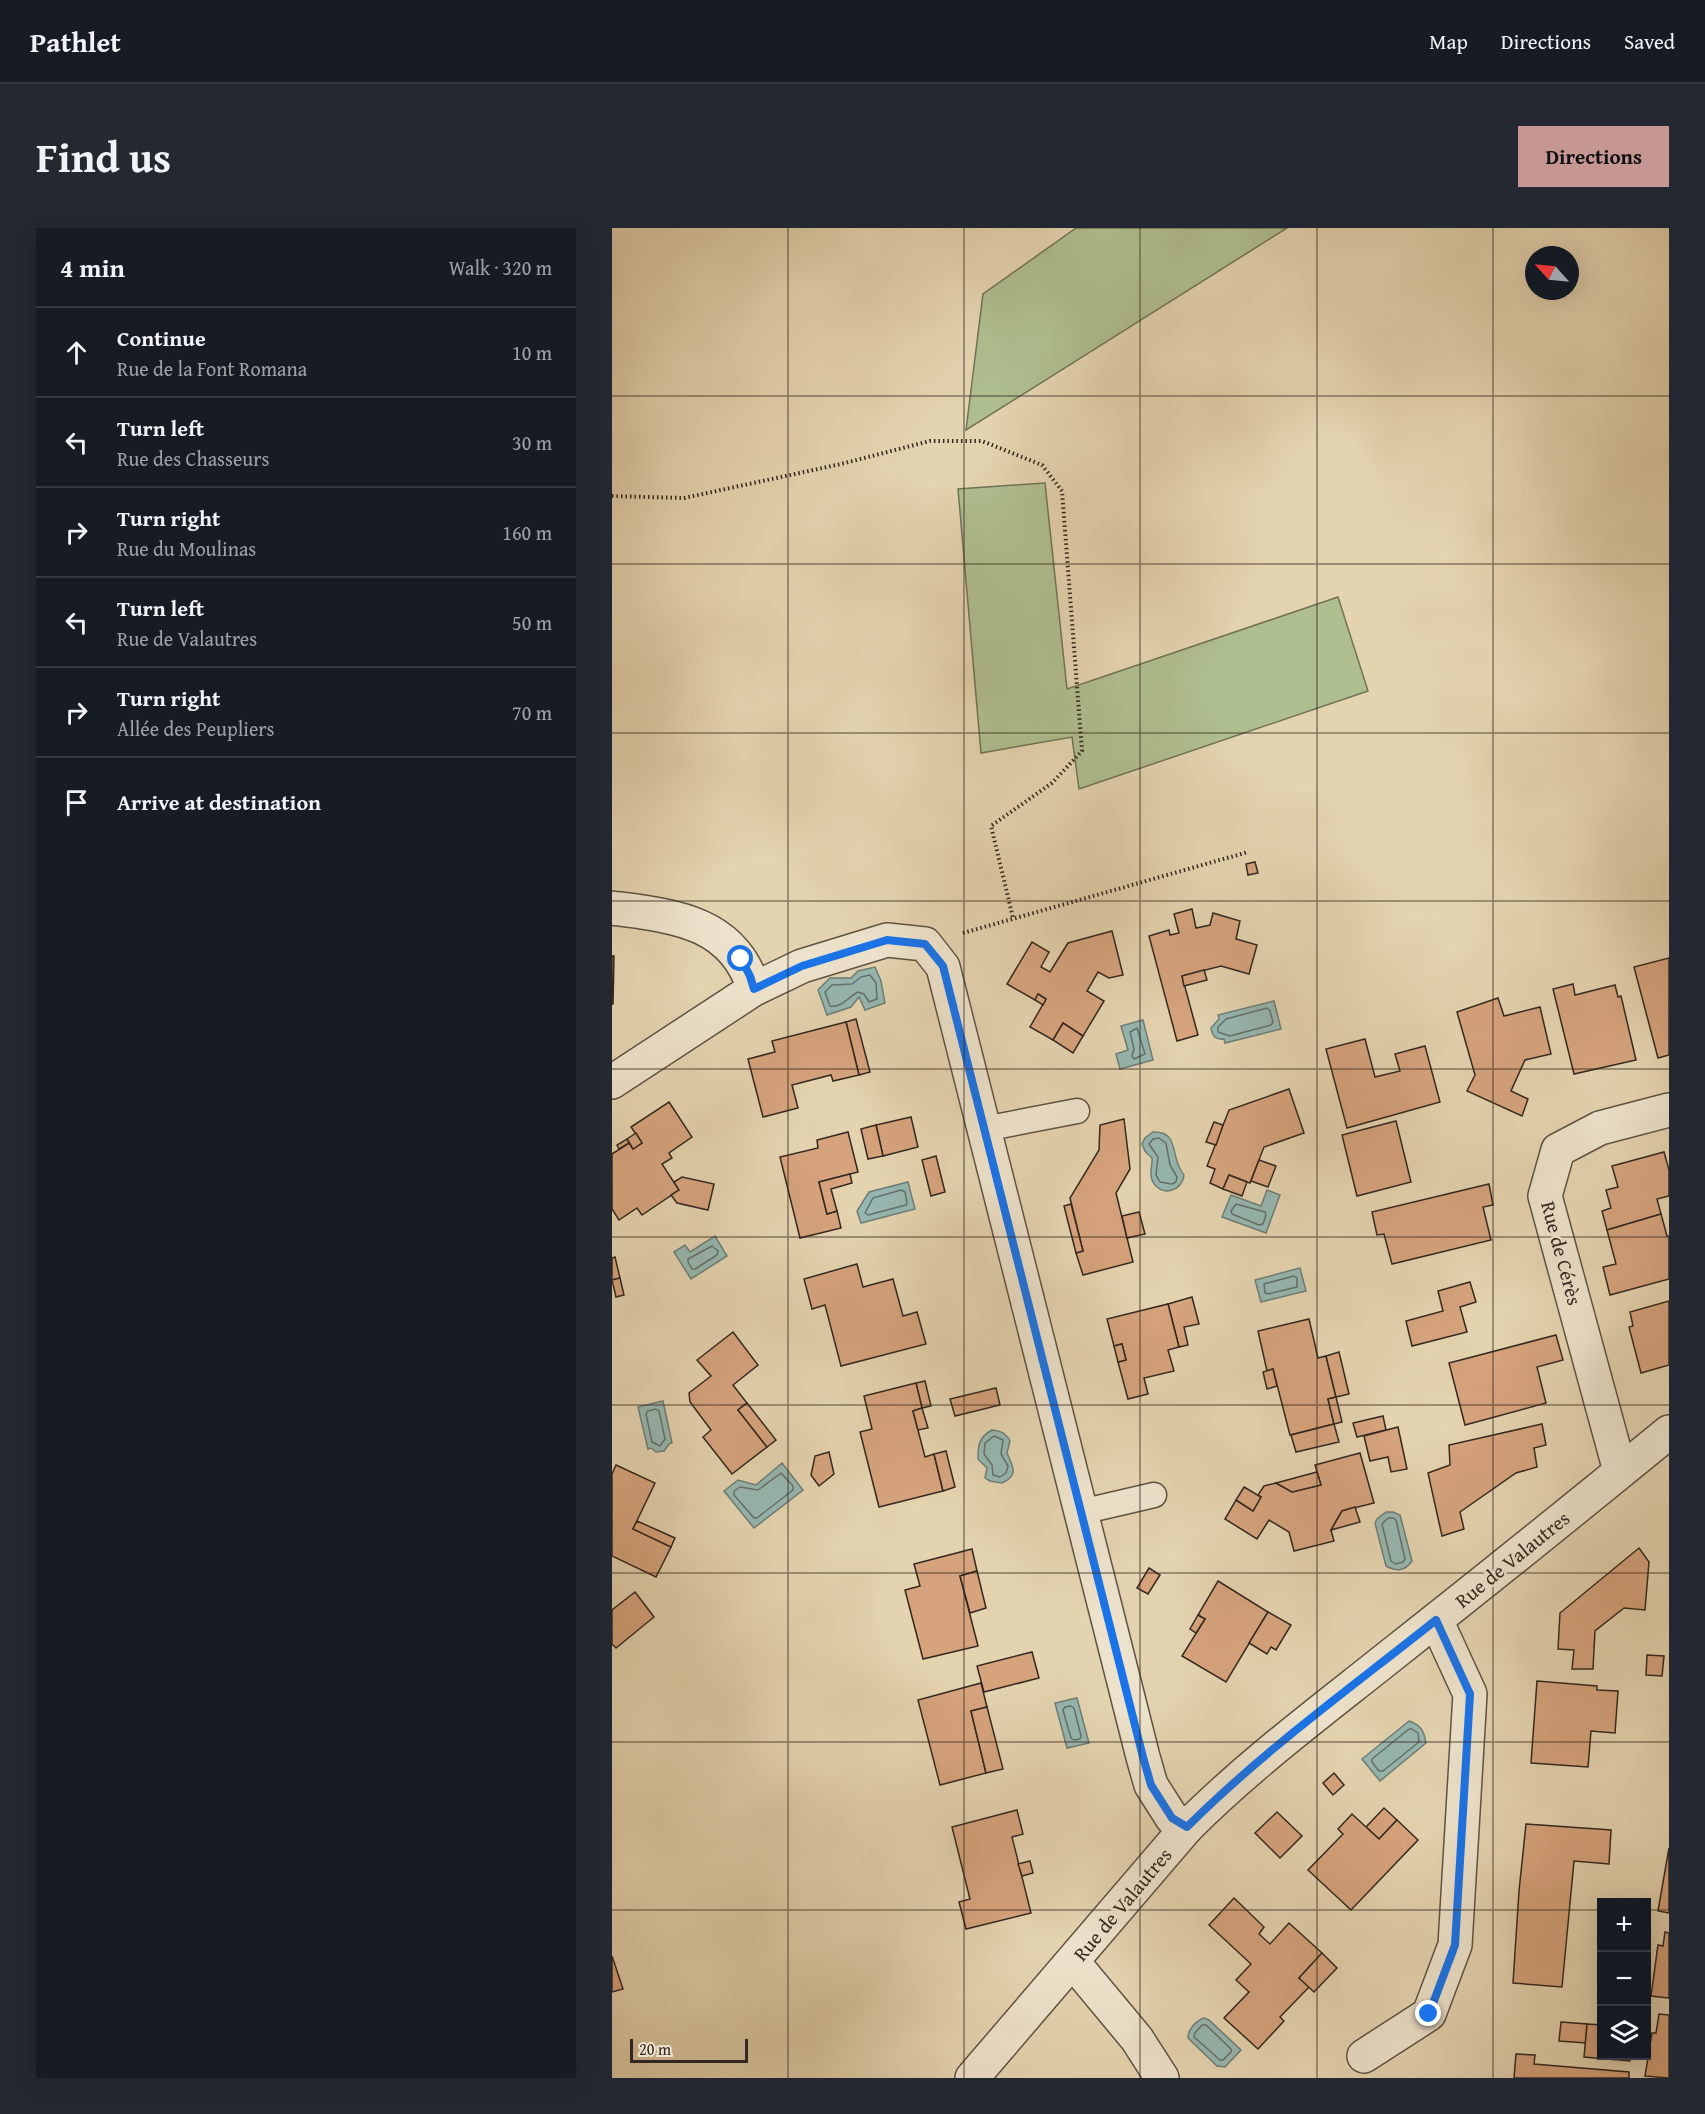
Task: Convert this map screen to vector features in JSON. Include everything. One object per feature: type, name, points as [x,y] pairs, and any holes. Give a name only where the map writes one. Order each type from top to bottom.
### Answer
[{"type":"street","points":[[612,908],[660,914],[689,921],[718,937],[741,959],[754,989]]},
{"type":"street","points":[[612,1082],[754,989],[802,966],[887,940],[925,944],[943,966],[1143,1757],[1151,1785],[1172,1818],[1187,1827]]},
{"type":"street","name":"Rue de Cérès","points":[[1620,1472],[1545,1196],[1558,1150],[1600,1128],[1669,1110]]},
{"type":"street","name":"Rue de Valautres","points":[[972,2078],[1187,1827],[1214,1800],[1669,1432]]},
{"type":"street","points":[[1364,2056],[1429,2014],[1455,1945],[1470,1694],[1436,1620]]},
{"type":"street","points":[[1073,1962],[1137,2039],[1162,2078]]},
{"type":"lane","points":[[984,1129],[1077,1111]]},
{"type":"lane","points":[[1080,1512],[1155,1495]]},
{"type":"path","points":[[612,496],[684,498],[841,464],[930,441],[982,441],[1042,465],[1062,491],[1082,751],[1052,783],[991,826],[1013,918]]},
{"type":"path","points":[[925,944],[1248,852]]},
{"type":"green space","points":[[1076,228],[1287,228],[966,430],[983,294]]},
{"type":"green space","points":[[1045,483],[1067,689],[1338,597],[1368,691],[1079,789],[1072,737],[981,753],[958,489]]},
{"type":"water","points":[[875,967],[881,981],[885,1003],[865,1010],[859,997],[851,1007],[827,1015],[818,990],[830,978],[851,978],[858,971]]},
{"type":"water","points":[[1274,1001],[1281,1029],[1225,1043],[1224,1039],[1215,1037],[1212,1033],[1211,1028],[1219,1019],[1218,1015]]},
{"type":"water","points":[[1143,1020],[1153,1060],[1120,1069],[1116,1054],[1128,1050],[1121,1026]]},
{"type":"water","points":[[1153,1132],[1168,1136],[1184,1175],[1179,1185],[1171,1191],[1161,1190],[1152,1179],[1152,1158],[1142,1144],[1145,1138]]},
{"type":"water","points":[[908,1182],[915,1209],[861,1223],[857,1211],[869,1192]]},
{"type":"water","points":[[1267,1190],[1280,1195],[1266,1233],[1222,1217],[1231,1195],[1261,1206]]},
{"type":"water","points":[[715,1236],[727,1256],[691,1279],[674,1252],[685,1245],[690,1252]]},
{"type":"water","points":[[1300,1268],[1306,1291],[1261,1302],[1255,1280]]},
{"type":"water","points":[[663,1401],[672,1443],[664,1451],[656,1452],[651,1448],[648,1449],[638,1407]]},
{"type":"water","points":[[992,1430],[1003,1433],[1010,1441],[1007,1453],[1013,1473],[1008,1480],[1002,1483],[985,1478],[987,1468],[978,1459],[980,1442]]},
{"type":"water","points":[[782,1463],[803,1490],[754,1528],[724,1491],[738,1480],[756,1485]]},
{"type":"water","points":[[1386,1512],[1400,1515],[1412,1561],[1401,1570],[1386,1566],[1375,1523]]},
{"type":"water","points":[[1077,1698],[1089,1743],[1067,1748],[1055,1703]]},
{"type":"water","points":[[1409,1721],[1421,1729],[1426,1743],[1380,1781],[1362,1759]]},
{"type":"water","points":[[1204,2018],[1241,2050],[1225,2067],[1217,2066],[1188,2038],[1193,2026]]},
{"type":"building","points":[[1255,862],[1258,873],[1248,875],[1246,864]]},
{"type":"building","points":[[1192,909],[1196,928],[1210,925],[1213,913],[1240,921],[1236,939],[1257,945],[1249,974],[1221,966],[1182,976],[1198,1035],[1177,1041],[1149,936],[1169,930],[1170,935],[1179,933],[1174,914]]},
{"type":"building","points":[[1112,931],[1123,975],[1109,978],[1098,972],[1087,991],[1104,1001],[1083,1036],[1063,1023],[1053,1040],[1030,1027],[1046,999],[1038,994],[1035,1000],[1007,984],[1032,942],[1049,952],[1041,967],[1050,972],[1068,943]]},
{"type":"building","points":[[612,956],[614,956],[613,1004],[612,1004]]},
{"type":"building","points":[[1669,958],[1669,1055],[1658,1058],[1634,967]]},
{"type":"building","points":[[1204,970],[1207,980],[1184,986],[1182,976]]},
{"type":"building","points":[[1573,984],[1575,995],[1615,985],[1618,997],[1621,996],[1636,1060],[1574,1074],[1553,989]]},
{"type":"building","points":[[1038,994],[1046,999],[1043,1005],[1035,1000]]},
{"type":"building","points":[[1498,998],[1504,1016],[1540,1007],[1551,1054],[1525,1060],[1511,1091],[1528,1099],[1522,1116],[1467,1091],[1475,1075],[1457,1012]]},
{"type":"building","points":[[856,1019],[870,1072],[859,1075],[846,1022]]},
{"type":"building","points":[[846,1022],[859,1075],[833,1081],[831,1075],[792,1085],[798,1108],[763,1117],[748,1059],[775,1052],[772,1041]]},
{"type":"building","points":[[1063,1023],[1083,1036],[1073,1053],[1053,1040]]},
{"type":"building","points":[[1365,1039],[1375,1077],[1400,1071],[1395,1054],[1425,1046],[1440,1102],[1347,1128],[1326,1049]]},
{"type":"building","points":[[1289,1089],[1304,1133],[1264,1147],[1250,1183],[1229,1175],[1223,1189],[1210,1183],[1215,1169],[1207,1166],[1229,1110]]},
{"type":"building","points":[[669,1102],[692,1137],[669,1153],[672,1158],[662,1164],[679,1190],[642,1215],[637,1208],[619,1220],[612,1209],[612,1154],[629,1143],[633,1149],[642,1143],[631,1127]]},
{"type":"building","points":[[911,1117],[918,1147],[883,1156],[876,1125]]},
{"type":"building","points":[[1124,1119],[1130,1169],[1116,1193],[1133,1262],[1083,1275],[1076,1253],[1083,1251],[1070,1198],[1099,1150],[1100,1125]]},
{"type":"building","points":[[1396,1121],[1411,1182],[1357,1196],[1342,1135]]},
{"type":"building","points":[[1214,1122],[1223,1125],[1216,1145],[1206,1142]]},
{"type":"building","points":[[876,1125],[883,1156],[868,1159],[861,1129]]},
{"type":"building","points":[[848,1132],[858,1172],[819,1182],[827,1214],[837,1211],[841,1228],[800,1238],[780,1157],[818,1148],[817,1140]]},
{"type":"building","points":[[636,1133],[642,1143],[633,1149],[627,1139]]},
{"type":"building","points":[[627,1139],[629,1143],[619,1149],[617,1145]]},
{"type":"building","points":[[1664,1152],[1669,1170],[1669,1196],[1657,1199],[1661,1214],[1607,1230],[1602,1211],[1611,1208],[1606,1190],[1618,1187],[1612,1166]]},
{"type":"building","points":[[936,1156],[945,1192],[931,1196],[922,1160]]},
{"type":"building","points":[[1259,1160],[1276,1166],[1268,1187],[1251,1181]]},
{"type":"building","points":[[850,1174],[852,1183],[831,1189],[837,1211],[827,1214],[819,1182]]},
{"type":"building","points":[[1229,1175],[1247,1182],[1242,1196],[1223,1189]]},
{"type":"building","points":[[682,1177],[714,1184],[708,1210],[677,1203],[671,1195],[679,1190],[674,1182]]},
{"type":"building","points":[[1489,1184],[1493,1205],[1483,1207],[1491,1240],[1392,1264],[1384,1234],[1377,1235],[1372,1212]]},
{"type":"building","points":[[1071,1204],[1083,1251],[1076,1253],[1064,1206]]},
{"type":"building","points":[[1139,1212],[1145,1234],[1127,1238],[1122,1216]]},
{"type":"building","points":[[1661,1214],[1667,1236],[1669,1236],[1669,1279],[1610,1295],[1603,1267],[1616,1264],[1607,1230]]},
{"type":"building","points":[[615,1257],[620,1278],[612,1280],[612,1258]]},
{"type":"building","points":[[857,1264],[863,1287],[893,1279],[903,1316],[917,1312],[926,1344],[841,1366],[825,1305],[812,1309],[804,1279]]},
{"type":"building","points":[[620,1278],[624,1295],[616,1297],[612,1280]]},
{"type":"building","points":[[1470,1282],[1476,1302],[1460,1307],[1467,1332],[1412,1346],[1406,1321],[1443,1311],[1438,1291]]},
{"type":"building","points":[[1192,1297],[1199,1324],[1184,1327],[1188,1345],[1179,1347],[1168,1304]]},
{"type":"building","points":[[1669,1301],[1669,1365],[1641,1373],[1629,1327],[1633,1326],[1630,1312]]},
{"type":"building","points":[[1168,1304],[1179,1347],[1168,1350],[1174,1371],[1144,1378],[1148,1394],[1128,1399],[1118,1362],[1126,1360],[1122,1344],[1114,1346],[1107,1319]]},
{"type":"building","points":[[1309,1319],[1318,1358],[1326,1356],[1336,1397],[1328,1399],[1334,1424],[1290,1435],[1273,1369],[1267,1371],[1258,1331]]},
{"type":"building","points":[[733,1332],[758,1365],[733,1385],[747,1403],[738,1410],[767,1447],[732,1474],[703,1437],[711,1430],[690,1402],[689,1393],[711,1376],[697,1360]]},
{"type":"building","points":[[1556,1335],[1563,1360],[1537,1367],[1546,1403],[1465,1425],[1449,1363]]},
{"type":"building","points":[[1122,1344],[1126,1360],[1118,1362],[1114,1346]]},
{"type":"building","points":[[1339,1352],[1349,1394],[1336,1397],[1326,1356]]},
{"type":"building","points":[[1273,1369],[1277,1386],[1267,1389],[1263,1372]]},
{"type":"building","points":[[925,1381],[931,1406],[922,1408],[916,1383]]},
{"type":"building","points":[[916,1383],[922,1408],[913,1411],[925,1457],[934,1454],[943,1491],[879,1507],[860,1432],[872,1429],[864,1396]]},
{"type":"building","points":[[996,1388],[1000,1405],[955,1416],[950,1399]]},
{"type":"building","points":[[1336,1397],[1342,1422],[1334,1424],[1328,1399]]},
{"type":"building","points":[[747,1403],[776,1440],[767,1447],[738,1410]]},
{"type":"building","points":[[922,1408],[928,1428],[918,1430],[913,1411]]},
{"type":"building","points":[[1383,1416],[1386,1430],[1357,1437],[1353,1423]]},
{"type":"building","points":[[1334,1424],[1339,1442],[1296,1452],[1291,1435]]},
{"type":"building","points":[[1542,1424],[1546,1445],[1534,1448],[1537,1467],[1516,1473],[1460,1512],[1464,1529],[1442,1536],[1428,1473],[1450,1465],[1449,1445]]},
{"type":"building","points":[[1398,1427],[1407,1469],[1391,1472],[1388,1457],[1370,1461],[1364,1436]]},
{"type":"building","points":[[946,1451],[955,1487],[943,1491],[934,1454]]},
{"type":"building","points":[[829,1452],[834,1474],[819,1486],[811,1475],[815,1456]]},
{"type":"building","points":[[1360,1453],[1374,1503],[1342,1511],[1331,1530],[1334,1541],[1294,1551],[1289,1532],[1269,1520],[1257,1539],[1225,1519],[1236,1500],[1253,1511],[1261,1497],[1258,1495],[1264,1486],[1276,1483],[1292,1492],[1321,1485],[1315,1465]]},
{"type":"building","points":[[616,1465],[655,1483],[633,1529],[671,1547],[656,1577],[612,1556],[612,1474]]},
{"type":"building","points":[[1317,1472],[1321,1485],[1292,1492],[1276,1483]]},
{"type":"building","points":[[1244,1487],[1261,1497],[1253,1511],[1236,1500]]},
{"type":"building","points":[[1355,1507],[1360,1522],[1331,1530],[1342,1511]]},
{"type":"building","points":[[637,1521],[675,1538],[671,1547],[633,1529]]},
{"type":"building","points":[[1639,1548],[1649,1562],[1645,1610],[1624,1608],[1595,1631],[1593,1669],[1572,1669],[1574,1650],[1558,1649],[1560,1613]]},
{"type":"building","points":[[972,1549],[977,1571],[960,1576],[978,1646],[923,1659],[905,1590],[920,1586],[914,1564]]},
{"type":"building","points":[[1149,1568],[1160,1575],[1148,1594],[1137,1588]]},
{"type":"building","points":[[977,1571],[986,1608],[970,1613],[960,1576]]},
{"type":"building","points":[[1218,1581],[1268,1612],[1226,1682],[1182,1656],[1205,1619],[1198,1615]]},
{"type":"building","points":[[635,1592],[654,1617],[616,1648],[612,1644],[612,1610]]},
{"type":"building","points":[[1268,1612],[1291,1625],[1276,1650],[1271,1647],[1267,1654],[1249,1643]]},
{"type":"building","points":[[1198,1615],[1205,1619],[1196,1633],[1190,1629]]},
{"type":"building","points":[[1032,1652],[1039,1678],[984,1692],[977,1666]]},
{"type":"building","points":[[1647,1655],[1664,1656],[1662,1676],[1646,1675]]},
{"type":"building","points":[[1537,1681],[1597,1686],[1597,1690],[1618,1691],[1615,1733],[1591,1731],[1588,1767],[1531,1763]]},
{"type":"building","points":[[981,1683],[987,1707],[971,1711],[986,1773],[940,1785],[918,1700]]},
{"type":"building","points":[[987,1707],[1003,1769],[986,1773],[971,1711]]},
{"type":"building","points":[[1334,1773],[1344,1785],[1333,1795],[1323,1783]]},
{"type":"building","points":[[1384,1808],[1397,1820],[1379,1839],[1366,1827]]},
{"type":"building","points":[[1017,1810],[1023,1834],[1012,1837],[1031,1913],[966,1929],[959,1902],[970,1899],[952,1827]]},
{"type":"building","points":[[1277,1812],[1302,1836],[1280,1858],[1255,1833]]},
{"type":"building","points":[[1352,1814],[1379,1839],[1397,1820],[1418,1840],[1351,1910],[1308,1870],[1343,1834],[1338,1829]]},
{"type":"building","points":[[1526,1824],[1611,1830],[1609,1864],[1574,1861],[1562,1987],[1513,1983]]},
{"type":"building","points":[[1669,1848],[1669,1913],[1658,1911]]},
{"type":"building","points":[[1030,1861],[1033,1873],[1022,1876],[1018,1864]]},
{"type":"building","points":[[1234,1898],[1264,1927],[1259,1934],[1270,1944],[1289,1923],[1322,1953],[1299,1978],[1309,1987],[1280,2017],[1284,2021],[1258,2049],[1224,2018],[1249,1992],[1236,1980],[1251,1964],[1209,1925]]},
{"type":"building","points":[[1665,1932],[1669,1933],[1669,1998],[1651,1996],[1658,1945],[1663,1946]]},
{"type":"building","points":[[1322,1953],[1337,1968],[1314,1992],[1299,1978]]},
{"type":"building","points":[[612,1956],[623,1989],[612,1992]]},
{"type":"building","points":[[1659,2014],[1669,2015],[1669,2078],[1645,2076],[1648,2060],[1651,2060],[1652,2033],[1656,2033]]},
{"type":"building","points":[[1561,2022],[1587,2024],[1586,2043],[1559,2041]]},
{"type":"building","points":[[1587,2024],[1597,2025],[1597,2058],[1584,2057]]},
{"type":"building","points":[[1516,2054],[1535,2055],[1534,2064],[1629,2072],[1629,2078],[1514,2078]]},
{"type":"route","points":[[741,959],[754,989],[802,966],[887,940],[925,944],[943,966],[1143,1757],[1151,1785],[1172,1818],[1187,1827],[1214,1800],[1293,1734],[1436,1620],[1470,1694],[1455,1945],[1429,2014]]}]
